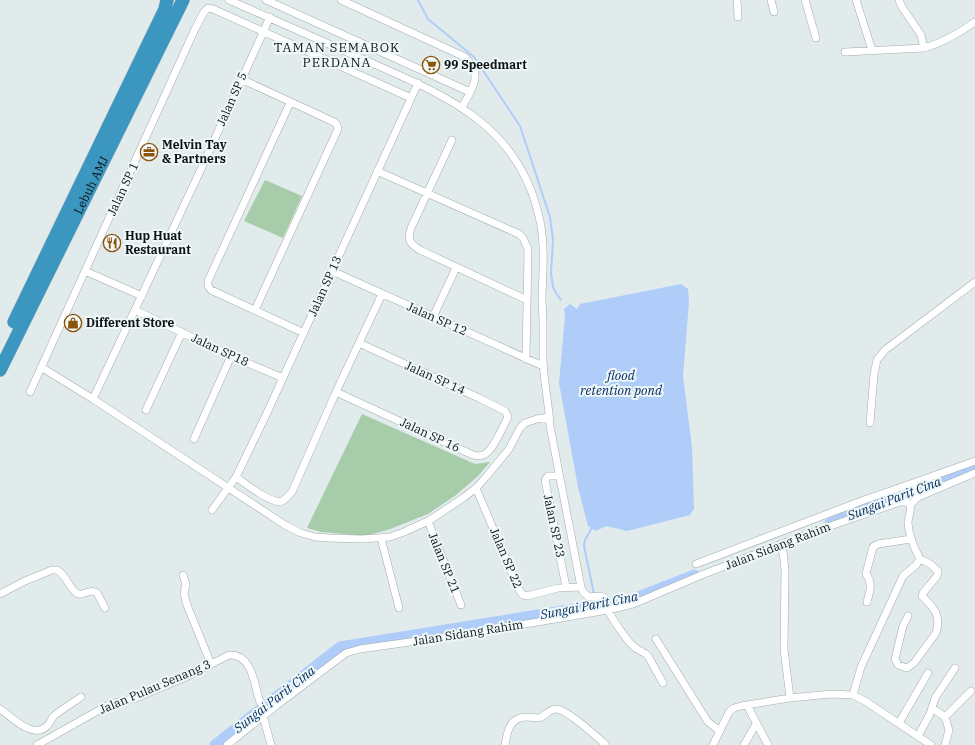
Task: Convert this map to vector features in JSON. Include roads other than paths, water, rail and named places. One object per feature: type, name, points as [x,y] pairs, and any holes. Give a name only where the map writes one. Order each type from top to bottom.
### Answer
[{"type":"highway","name":"Lebuh AMJ","points":[[0,351],[165,9],[167,0]]},
{"type":"highway","name":"Lebuh AMJ","points":[[0,370],[183,1]]},
{"type":"street","points":[[229,0],[243,3],[270,17],[418,83],[462,107],[489,128],[508,148],[528,184],[537,208],[542,231],[543,366],[551,436],[581,587],[583,592],[589,597],[603,596],[606,599],[608,608],[630,643],[638,650],[646,653],[663,683]]},
{"type":"street","points":[[266,0],[470,92]]},
{"type":"street","points":[[341,0],[465,57],[473,66],[476,80],[462,107]]},
{"type":"street","points":[[737,0],[738,17]]},
{"type":"street","points":[[771,0],[774,12]]},
{"type":"street","points":[[805,0],[816,38]]},
{"type":"street","points":[[856,0],[872,50]]},
{"type":"street","points":[[899,0],[921,35],[924,48]]},
{"type":"street","name":"Jalan SP 1","points":[[30,392],[204,12],[208,8],[213,9],[264,32]]},
{"type":"street","name":"Jalan SP 5","points":[[93,399],[270,17]]},
{"type":"street","points":[[846,52],[924,48],[941,42],[975,22]]},
{"type":"street","points":[[264,32],[411,98]]},
{"type":"street","points":[[241,79],[290,103],[334,122],[338,129],[255,310]]},
{"type":"street","name":"Jalan SP 13","points":[[212,510],[236,477],[304,333],[418,83]]},
{"type":"street","points":[[290,103],[208,281],[208,286],[212,290],[304,333]]},
{"type":"street","points":[[452,140],[408,235],[409,241],[413,246],[420,250],[527,300]]},
{"type":"street","points":[[377,171],[519,234],[523,238],[528,249],[526,359]]},
{"type":"street","points":[[433,316],[456,268]]},
{"type":"street","points":[[85,271],[142,296]]},
{"type":"street","name":"Jalan SP 12","points":[[332,271],[543,366]]},
{"type":"street","points":[[870,422],[874,374],[877,360],[885,350],[975,282]]},
{"type":"street","points":[[236,477],[274,501],[280,502],[284,500],[292,492],[336,392],[382,294]]},
{"type":"street","name":"Jalan SP18","points":[[135,310],[232,356],[283,378]]},
{"type":"street","points":[[146,410],[182,332]]},
{"type":"street","name":"Jalan SP 14","points":[[359,343],[479,398],[505,411],[508,417]]},
{"type":"street","points":[[194,439],[232,356]]},
{"type":"street","points":[[41,367],[93,399],[285,525],[301,533],[315,537],[362,539],[390,537],[428,521],[463,498],[486,478],[509,448],[520,428],[525,423],[549,417]]},
{"type":"street","name":"Jalan SP 16","points":[[336,392],[478,456],[483,456],[490,451],[508,417]]},
{"type":"street","points":[[696,564],[864,500],[975,462]]},
{"type":"street","points":[[915,500],[975,473]]},
{"type":"street","name":"Jalan SP 23","points":[[559,476],[548,476],[545,480],[566,587]]},
{"type":"street","points":[[908,616],[903,626],[895,659],[898,665],[907,668],[914,663],[938,628],[935,609],[922,596],[937,576],[938,571],[930,564],[920,559],[915,550],[908,523],[909,515],[915,500],[916,483]]},
{"type":"street","name":"Jalan SP 22","points":[[476,488],[519,590],[523,594],[527,596],[566,587],[581,587]]},
{"type":"street","name":"Jalan Sidang Rahim","points":[[227,745],[264,710],[346,653],[360,649],[467,634],[633,604],[704,574],[777,546],[900,502],[915,500]]},
{"type":"street","name":"Jalan SP 21","points":[[428,521],[461,605]]},
{"type":"street","points":[[381,538],[399,608]]},
{"type":"street","points":[[867,602],[871,587],[870,580],[866,574],[873,547],[878,544],[912,539]]},
{"type":"street","points":[[777,546],[783,552],[785,569],[784,650],[790,698]]},
{"type":"street","points":[[853,695],[861,667],[903,576],[916,565],[920,559]]},
{"type":"street","points":[[0,594],[25,581],[52,570],[57,570],[65,576],[77,593],[81,594],[90,590],[97,593],[105,608]]},
{"type":"street","points":[[183,575],[186,584],[184,594],[187,605],[211,664]]},
{"type":"street","points":[[656,639],[708,722],[720,731]]},
{"type":"street","name":"Jalan Pulau Senang 3","points":[[37,745],[110,704],[136,698],[229,655],[236,655],[243,659],[249,667],[256,684],[259,700],[264,710]]},
{"type":"street","points":[[918,736],[932,708],[935,698],[955,668]]},
{"type":"street","points":[[899,723],[928,673]]},
{"type":"street","points":[[945,717],[972,691]]},
{"type":"street","points":[[713,745],[729,712],[734,708],[790,698],[831,694],[853,695],[865,701],[931,745]]},
{"type":"street","points":[[0,709],[14,720],[34,731],[38,731],[48,725],[53,717],[82,697]]},
{"type":"street","points":[[747,705],[768,745]]},
{"type":"street","points":[[932,708],[945,717],[949,730],[945,745]]},
{"type":"street","points":[[505,745],[508,728],[516,720],[525,717],[539,718],[550,711],[557,709],[566,712],[606,745]]},
{"type":"street","points":[[264,710],[271,745]]},
{"type":"street","points":[[744,745],[756,724]]},
{"type":"water","name":"flood retention pond","points":[[681,284],[688,289],[689,302],[683,376],[692,447],[694,509],[690,515],[627,531],[606,526],[596,531],[588,526],[578,487],[559,383],[565,316],[564,309],[570,304],[577,309],[580,304]]},
{"type":"waterway","points":[[418,0],[428,19],[474,57],[520,126],[550,217],[553,240],[551,273],[553,287],[561,300]]},
{"type":"waterway","name":"Sungai Parit Cina","points":[[830,523],[975,467]]},
{"type":"waterway","points":[[593,526],[585,540],[584,546],[594,594]]},
{"type":"waterway","name":"Sungai Parit Cina","points":[[215,745],[340,647],[630,600],[694,575]]},
{"type":"place","name":"99 Speedmart","points":[[431,65]]},
{"type":"place","name":"Melvin Tay & Partners","points":[[149,152]]},
{"type":"place","name":"Hup Huat Restaurant","points":[[112,243]]},
{"type":"place","name":"Different Store","points":[[73,323]]},
{"type":"district","name":"TAMAN SEMABOK PERDANA","points":[[337,54]]}]
